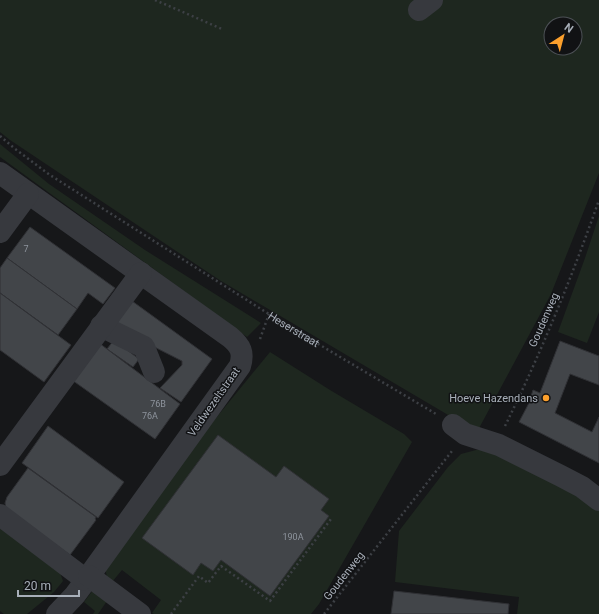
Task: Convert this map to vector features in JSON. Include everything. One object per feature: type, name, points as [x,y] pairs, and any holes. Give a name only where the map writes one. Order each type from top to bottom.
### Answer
[{"type":"street","name":"Veldwezeltstraat","points":[[3,183],[28,194],[141,273],[237,343],[242,351],[240,366],[88,578],[58,614]]},
{"type":"street","points":[[0,232],[28,194]]},
{"type":"street","points":[[0,464],[141,273]]},
{"type":"street","points":[[101,326],[144,347],[154,372]]},
{"type":"street","points":[[459,430],[499,445],[582,487],[599,500]]},
{"type":"street","points":[[0,515],[140,614]]},
{"type":"path","points":[[155,0],[222,29]]},
{"type":"path","name":"Heserstraat","points":[[0,136],[50,175],[270,314],[397,390],[459,430]]},
{"type":"path","name":"Goudenweg","points":[[499,445],[500,435],[520,395],[563,297],[599,200]]},
{"type":"path","points":[[264,330],[270,314]]},
{"type":"path","name":"Goudenweg","points":[[324,614],[459,430]]},
{"type":"path","points":[[171,614],[199,576],[208,583],[221,566],[270,602],[331,519]]},
{"type":"shaded area","points":[[0,0],[599,0],[599,173],[551,294],[477,432],[221,281],[0,132]]},
{"type":"shaded area","points":[[0,144],[49,184],[145,250],[261,323],[247,337],[0,157]]},
{"type":"shaded area","points":[[599,216],[599,312],[587,343],[558,332]]},
{"type":"shaded area","points":[[270,352],[404,434],[412,442],[319,604],[311,614],[154,614],[152,613],[161,600],[122,570],[112,582],[107,577],[105,568],[198,440]]},
{"type":"shaded area","points":[[476,450],[490,450],[541,474],[599,510],[599,614],[517,614],[519,597],[395,582],[399,531],[448,467],[461,454]]},
{"type":"shaded area","points":[[0,527],[59,570],[63,581],[54,592],[27,614],[4,614],[0,611]]},
{"type":"shaded area","points":[[93,590],[107,601],[98,614],[93,614],[95,611],[84,602]]},
{"type":"building","points":[[30,227],[115,288],[103,304],[88,293],[77,309],[7,258]]},
{"type":"building","points":[[7,258],[77,309],[58,335],[0,293],[0,268]]},
{"type":"building","points":[[0,293],[71,345],[44,382],[0,350]]},
{"type":"building","points":[[132,301],[212,359],[181,402],[160,388],[182,365],[182,361],[113,326]]},
{"type":"building","points":[[114,340],[139,359],[133,367],[107,349]]},
{"type":"building","name":"Hoeve Hazendans","points":[[560,341],[599,356],[599,385],[570,374],[555,413],[592,432],[599,417],[599,463],[519,422],[529,403],[533,390],[540,393]]},
{"type":"building","points":[[99,343],[180,404],[155,439],[72,380]]},
{"type":"building","points":[[48,426],[124,482],[98,518],[22,463]]},
{"type":"building","points":[[218,435],[276,477],[284,466],[329,499],[321,510],[329,516],[270,596],[221,560],[213,571],[201,563],[193,575],[142,538]]},
{"type":"building","points":[[28,468],[96,517],[96,520],[70,555],[6,508],[5,503],[7,497]]},
{"type":"building","points":[[394,591],[509,604],[508,614],[391,614]]},
{"type":"place","name":"Hoeve Hazendans","points":[[546,398]]}]
